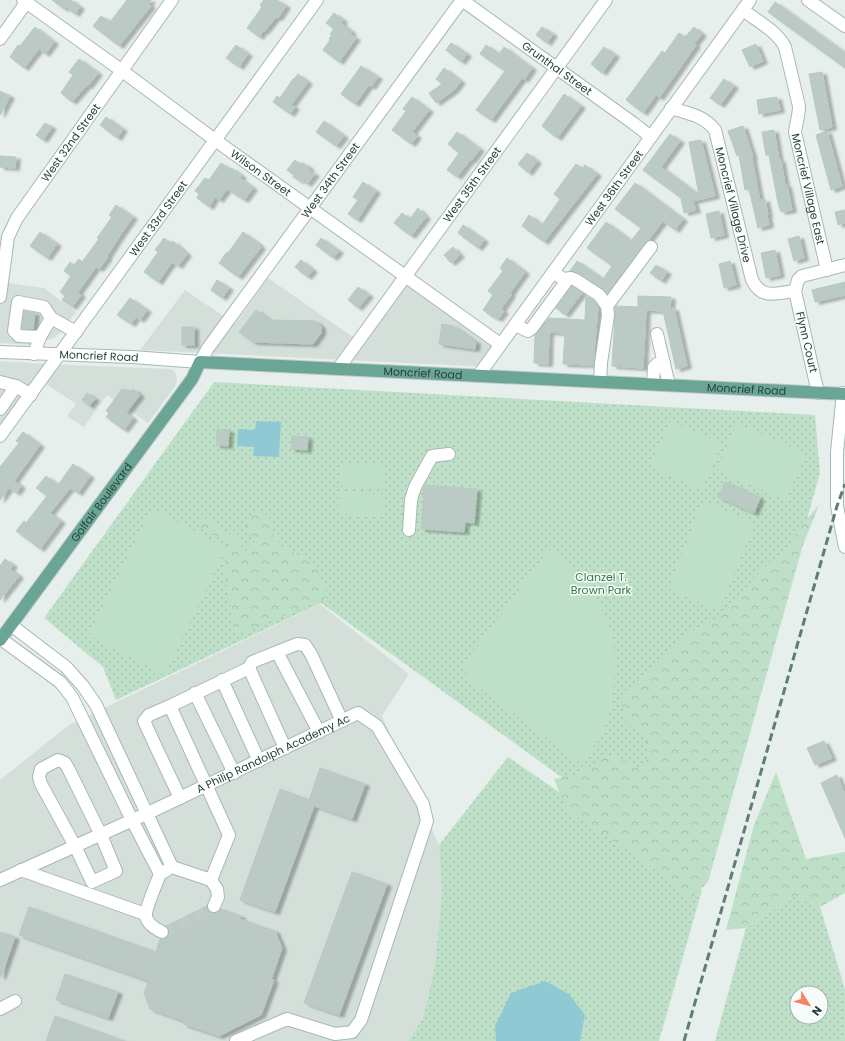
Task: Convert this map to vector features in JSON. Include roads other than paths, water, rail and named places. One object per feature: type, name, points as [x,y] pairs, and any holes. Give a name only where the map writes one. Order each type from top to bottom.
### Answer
[{"type":"main road","name":"Moncrief Road","points":[[200,362],[818,393],[844,393]]},
{"type":"main road","name":"Golfair Boulevard","points":[[4,633],[192,379],[200,362]]},
{"type":"street","name":"West 32nd Street","points":[[0,297],[2,269],[8,237],[17,218],[172,0]]},
{"type":"street","name":"West 33rd Street","points":[[0,436],[317,0]]},
{"type":"street","name":"Grunthal Street","points":[[462,0],[651,137]]},
{"type":"street","name":"West 34th Street","points":[[200,362],[208,348],[462,0]]},
{"type":"street","name":"West 35th Street","points":[[338,369],[606,0]]},
{"type":"street","name":"West 36th Street","points":[[478,376],[750,0]]},
{"type":"street","points":[[808,0],[845,26]]},
{"type":"street","name":"Wilson Street","points":[[26,1],[122,70],[215,140],[500,344]]},
{"type":"street","points":[[0,39],[26,1]]},
{"type":"street","name":"Moncrief Village East","points":[[742,10],[777,35],[786,47],[799,114],[795,125],[795,132],[827,270]]},
{"type":"street","name":"Moncrief Village Drive","points":[[671,108],[701,117],[709,122],[715,130],[752,280],[755,286],[763,293],[769,294],[795,291]]},
{"type":"street","points":[[607,306],[651,247]]},
{"type":"street","points":[[795,291],[798,280],[802,276],[845,264]]},
{"type":"street","points":[[553,272],[563,279],[576,280],[599,295],[607,306],[608,315],[601,363],[600,382]]},
{"type":"street","points":[[514,325],[528,331],[532,328],[568,279]]},
{"type":"street","name":"Flynn Court","points":[[795,291],[818,393]]},
{"type":"street","points":[[40,336],[19,336],[14,331],[18,302],[44,307],[51,318],[76,332]]},
{"type":"street","points":[[34,354],[40,336],[51,318]]},
{"type":"street","points":[[657,334],[669,385]]},
{"type":"street","points":[[16,353],[19,336]]},
{"type":"street","name":"Moncrief Road","points":[[0,352],[200,362]]},
{"type":"street","points":[[653,384],[654,367],[657,364],[664,363]]},
{"type":"street","points":[[0,382],[16,386],[30,395]]},
{"type":"street","points":[[0,408],[16,386]]},
{"type":"street","points":[[844,393],[837,452],[837,506],[845,547]]},
{"type":"street","points":[[409,530],[411,500],[415,487],[432,456],[449,454]]},
{"type":"street","points":[[4,633],[66,667],[83,686],[96,706],[172,868]]},
{"type":"street","points":[[4,633],[60,682],[72,697],[160,874]]},
{"type":"street","points":[[180,798],[144,721],[149,715],[249,668],[252,662],[297,644],[305,645],[311,654],[342,721]]},
{"type":"street","points":[[277,652],[318,732]]},
{"type":"street","points":[[249,668],[286,748]]},
{"type":"street","points":[[222,680],[259,761]]},
{"type":"street","points":[[196,693],[234,773]]},
{"type":"street","points":[[170,706],[228,835],[211,880]]},
{"type":"street","name":"A Philip Randolph Academy Ac","points":[[132,820],[358,713],[377,726],[423,804],[427,821],[364,1013],[361,1020],[352,1032],[335,1034],[287,1019],[236,1041]]},
{"type":"street","points":[[88,894],[92,882],[75,846],[38,777],[41,769],[58,760],[65,763],[68,768],[101,834],[116,871],[92,882]]},
{"type":"street","points":[[0,880],[132,820]]},
{"type":"street","points":[[162,932],[154,928],[148,921],[146,914],[160,874],[172,868],[211,880],[217,889],[218,897],[214,906]]},
{"type":"street","points":[[21,870],[146,914]]},
{"type":"street","points":[[0,1009],[15,1001]]},
{"type":"water","points":[[256,421],[281,422],[279,457],[253,456],[254,447],[237,446],[238,429],[255,430]]},
{"type":"water","points":[[545,981],[569,994],[585,1015],[580,1041],[496,1041],[495,1026],[511,993]]},
{"type":"tunnel","points":[[162,932],[190,922],[214,906]]},
{"type":"railway","points":[[684,1041],[837,506],[845,484]]},
{"type":"park label","name":"Clanzel T. Brown Park","points":[[601,583]]}]
